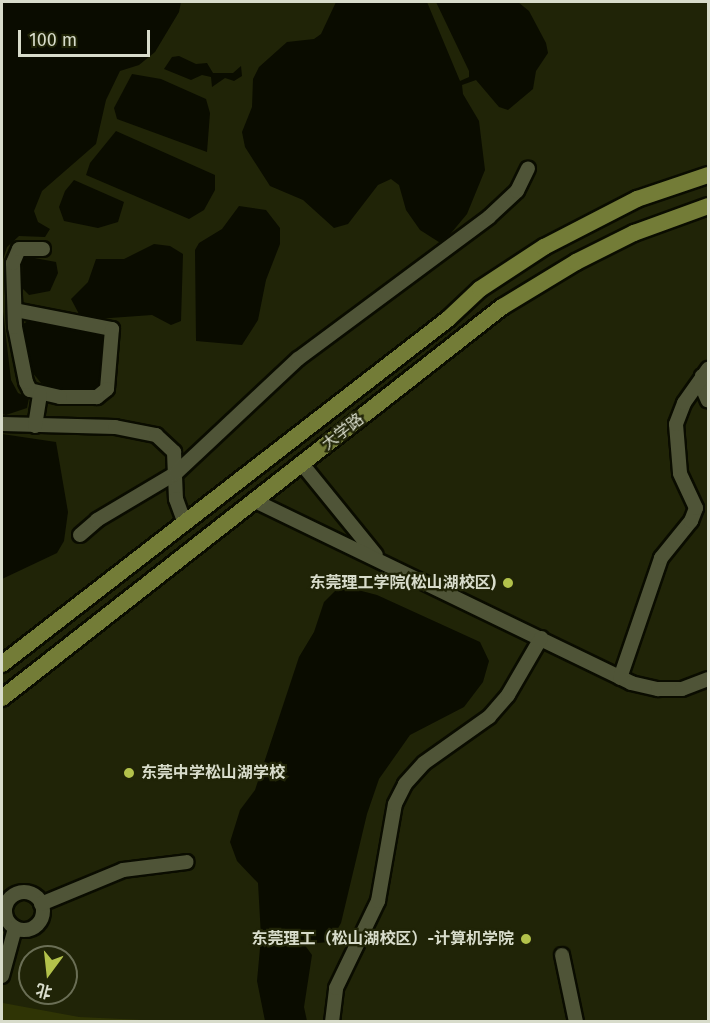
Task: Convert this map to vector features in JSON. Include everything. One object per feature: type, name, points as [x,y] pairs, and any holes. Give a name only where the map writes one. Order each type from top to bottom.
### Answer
[{"type":"main road","name":"大学路","points":[[2,664],[448,319],[480,289],[544,247],[637,199],[708,175]]},
{"type":"main road","name":"大学路","points":[[2,698],[502,307],[576,262],[634,233],[708,206]]},
{"type":"street","points":[[80,535],[97,520],[176,473],[298,359],[489,217],[517,191],[528,168]]},
{"type":"street","points":[[15,310],[112,329],[107,389],[97,397],[81,398],[40,394],[30,390],[22,372],[15,310],[14,253],[27,246],[43,249]]},
{"type":"street","points":[[705,373],[700,385],[708,401]]},
{"type":"street","points":[[620,678],[661,558],[691,521],[696,508],[680,473],[676,424],[684,404],[705,373]]},
{"type":"street","points":[[35,426],[40,394]]},
{"type":"street","points":[[684,404],[708,407]]},
{"type":"street","points":[[2,424],[147,432],[170,445],[176,473],[176,499],[184,521]]},
{"type":"street","points":[[302,464],[379,559]]},
{"type":"street","points":[[255,501],[379,559],[620,678],[658,689],[682,689],[708,679]]},
{"type":"street","points":[[332,1022],[336,988],[378,901],[395,804],[405,784],[424,763],[489,717],[508,695],[541,638]]},
{"type":"street","points":[[41,904],[123,870],[187,862]]},
{"type":"street","points":[[2,886],[10,898]]},
{"type":"street","points":[[10,898],[26,892],[41,904]]},
{"type":"street","points":[[10,898],[5,914],[15,928],[28,930],[39,923],[41,904]]},
{"type":"street","points":[[2,976],[15,928]]},
{"type":"street","points":[[562,956],[576,1022]]},
{"type":"green space","points":[[3,1003],[79,1017],[163,1021],[2,1021]]},
{"type":"shaded area","points":[[2,2],[181,2],[179,12],[155,52],[139,65],[120,71],[106,100],[96,144],[42,191],[34,211],[38,222],[50,229],[45,237],[19,236],[7,247],[2,263]]},
{"type":"shaded area","points":[[336,2],[427,2],[460,81],[469,77],[469,71],[436,2],[518,2],[529,11],[546,43],[548,53],[536,71],[533,89],[508,110],[499,107],[476,80],[462,85],[463,94],[479,121],[485,170],[467,214],[442,244],[420,230],[406,210],[399,185],[391,179],[378,185],[348,224],[334,228],[303,200],[270,186],[245,147],[242,132],[252,107],[253,79],[259,67],[287,42],[314,39],[321,34]]},
{"type":"shaded area","points":[[179,56],[196,64],[207,63],[213,73],[233,73],[241,66],[242,76],[234,81],[225,78],[212,87],[211,77],[202,75],[191,80],[164,69],[172,57]]},
{"type":"shaded area","points":[[132,74],[161,79],[206,99],[210,113],[207,152],[117,119],[114,108]]},
{"type":"shaded area","points":[[116,131],[215,175],[215,190],[204,210],[189,219],[86,175],[90,163]]},
{"type":"shaded area","points":[[74,180],[124,202],[118,222],[98,228],[64,221],[59,207],[65,191]]},
{"type":"shaded area","points":[[239,206],[266,210],[280,228],[280,244],[266,280],[258,320],[242,345],[196,341],[195,250],[199,243],[222,229]]},
{"type":"shaded area","points":[[154,244],[170,246],[183,254],[181,321],[171,325],[152,315],[96,319],[79,314],[71,299],[88,282],[96,259],[124,259]]},
{"type":"shaded area","points":[[29,257],[56,262],[58,273],[50,291],[29,295],[23,289],[22,259]]},
{"type":"shaded area","points":[[2,303],[11,380],[18,393],[29,398],[27,408],[6,415],[2,414]]},
{"type":"shaded area","points":[[30,320],[104,331],[104,383],[89,391],[65,391],[41,383],[32,372],[22,330],[23,324]]},
{"type":"shaded area","points":[[2,434],[56,442],[68,512],[64,541],[57,553],[2,579]]},
{"type":"shaded area","points":[[354,589],[377,595],[480,642],[489,661],[483,682],[464,707],[410,735],[379,779],[367,814],[341,923],[330,942],[304,944],[312,955],[304,1007],[307,1021],[265,1021],[257,981],[261,937],[258,883],[237,861],[230,842],[240,810],[255,790],[299,657],[314,632],[324,602],[336,590]]},
{"type":"place","name":"东莞理工学院(松山湖校区)","points":[[508,583]]},
{"type":"place","name":"东莞中学松山湖学校","points":[[129,773]]},
{"type":"place","name":"东莞理工（松山湖校区）-计算机学院","points":[[526,939]]}]
